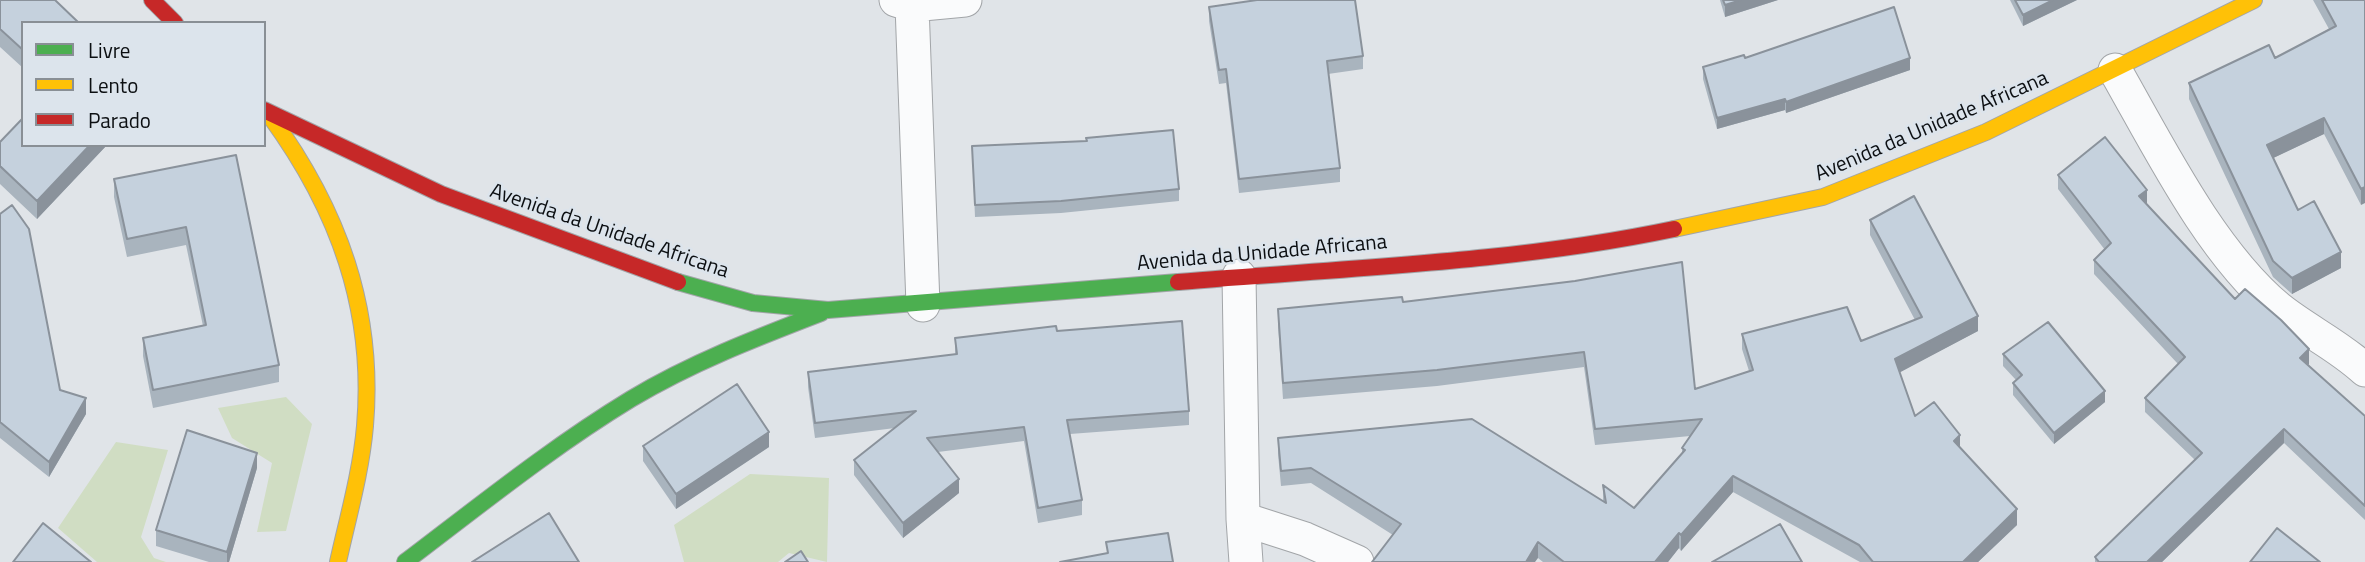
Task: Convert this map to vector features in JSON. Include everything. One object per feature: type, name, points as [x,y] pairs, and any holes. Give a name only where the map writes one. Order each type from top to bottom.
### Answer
[{"type":"street","points":[[152,0],[173,21]]},
{"type":"street","points":[[923,305],[904,3],[965,0]]},
{"type":"street","name":"Avenida da Unidade Africana","points":[[267,112],[441,194],[674,281],[753,303],[828,310],[923,305],[1497,256],[1620,240],[1823,197],[1986,132],[2254,0]]},
{"type":"street","points":[[2115,70],[2186,193],[2224,250],[2277,307],[2365,370]]},
{"type":"street","points":[[267,112],[308,171],[342,245],[357,302],[367,373],[365,425],[338,562]]},
{"type":"street","points":[[1239,276],[1243,519],[1247,562]]},
{"type":"street","points":[[405,562],[529,468],[631,399],[714,355],[828,310]]},
{"type":"street","points":[[1243,519],[1305,539],[1357,562]]},
{"type":"green space","points":[[286,397],[312,424],[286,531],[257,532],[272,463],[232,438],[218,408]]},
{"type":"green space","points":[[116,442],[168,450],[141,537],[154,558],[166,562],[97,562],[58,528]]},
{"type":"green space","points":[[750,474],[829,478],[827,562],[789,553],[778,562],[684,562],[674,525]]},
{"type":"building","points":[[0,0],[55,0],[77,21],[21,21],[21,48],[0,29]]},
{"type":"building","points":[[1257,0],[1355,0],[1363,56],[1327,61],[1340,168],[1239,179],[1226,69],[1219,70],[1209,7]]},
{"type":"building","points":[[1723,0],[1741,0],[1725,5]]},
{"type":"building","points":[[2015,0],[2053,0],[2023,15]]},
{"type":"building","points":[[2322,0],[2365,0],[2365,187],[2361,189],[2324,118],[2267,145],[2298,210],[2314,201],[2341,252],[2292,278],[2273,261],[2189,83],[2269,45],[2275,58],[2336,26]]},
{"type":"building","points":[[1894,7],[1910,58],[1786,102],[1785,99],[1717,118],[1703,67],[1744,55],[1745,58]]},
{"type":"building","points":[[21,120],[21,147],[88,147],[37,201],[0,166],[0,142]]},
{"type":"building","points":[[1173,130],[1179,189],[1061,201],[975,205],[972,146],[1087,141],[1086,138]]},
{"type":"building","points":[[2105,137],[2147,190],[2139,196],[2235,299],[2245,289],[2281,320],[2309,349],[2300,358],[2365,416],[2365,506],[2284,429],[2147,562],[2099,562],[2095,557],[2202,453],[2145,398],[2185,357],[2094,260],[2111,243],[2058,175]]},
{"type":"building","points":[[236,155],[279,365],[153,390],[143,338],[206,325],[186,227],[127,239],[114,179]]},
{"type":"building","points":[[1914,196],[1978,316],[1895,359],[1915,416],[1934,402],[1960,435],[1954,441],[2017,509],[1963,562],[1873,562],[1859,545],[1733,476],[1655,562],[1564,562],[1538,542],[1526,562],[1372,562],[1401,524],[1311,468],[1281,471],[1278,438],[1472,419],[1606,503],[1603,485],[1634,508],[1685,450],[1682,448],[1702,419],[1595,429],[1584,352],[1437,370],[1283,383],[1278,309],[1402,297],[1403,302],[1575,281],[1682,262],[1695,389],[1753,370],[1742,334],[1847,307],[1861,341],[1922,317],[1870,220]]},
{"type":"building","points":[[12,205],[29,229],[60,390],[86,398],[49,462],[0,422],[0,214]]},
{"type":"building","points":[[1182,321],[1189,411],[1067,420],[1082,500],[1038,508],[1024,427],[927,438],[959,479],[903,523],[854,460],[916,411],[815,423],[808,372],[957,354],[955,338],[1056,326],[1057,331]]},
{"type":"building","points":[[2048,322],[2105,391],[2054,433],[2013,383],[2022,375],[2003,354]]},
{"type":"building","points":[[737,384],[769,432],[676,494],[643,446]]},
{"type":"building","points":[[187,430],[257,453],[227,552],[156,530]]},
{"type":"building","points":[[549,513],[579,562],[472,562]]},
{"type":"building","points":[[43,523],[91,562],[13,562]]},
{"type":"building","points":[[1780,524],[1802,562],[1712,562]]},
{"type":"building","points":[[2277,528],[2320,562],[2250,562]]},
{"type":"building","points":[[1168,533],[1173,562],[1060,562],[1108,553],[1106,542]]},
{"type":"building","points":[[801,551],[808,562],[785,562]]},
{"type":"traffic: fast","points":[[678,282],[753,303],[828,310],[1178,282]]},
{"type":"traffic: fast","points":[[405,562],[544,457],[631,399],[700,363],[821,313]]},
{"type":"traffic: slow","points":[[1674,229],[1823,197],[1986,132],[2254,0]]},
{"type":"traffic: slow","points":[[270,116],[294,151],[333,224],[347,262],[364,341],[367,383],[365,426],[354,494],[338,562]]},
{"type":"traffic: jam","points":[[152,0],[173,21]]},
{"type":"traffic: jam","points":[[266,111],[441,194],[678,282]]},
{"type":"traffic: jam","points":[[1178,282],[1489,257],[1551,250],[1674,229]]}]
